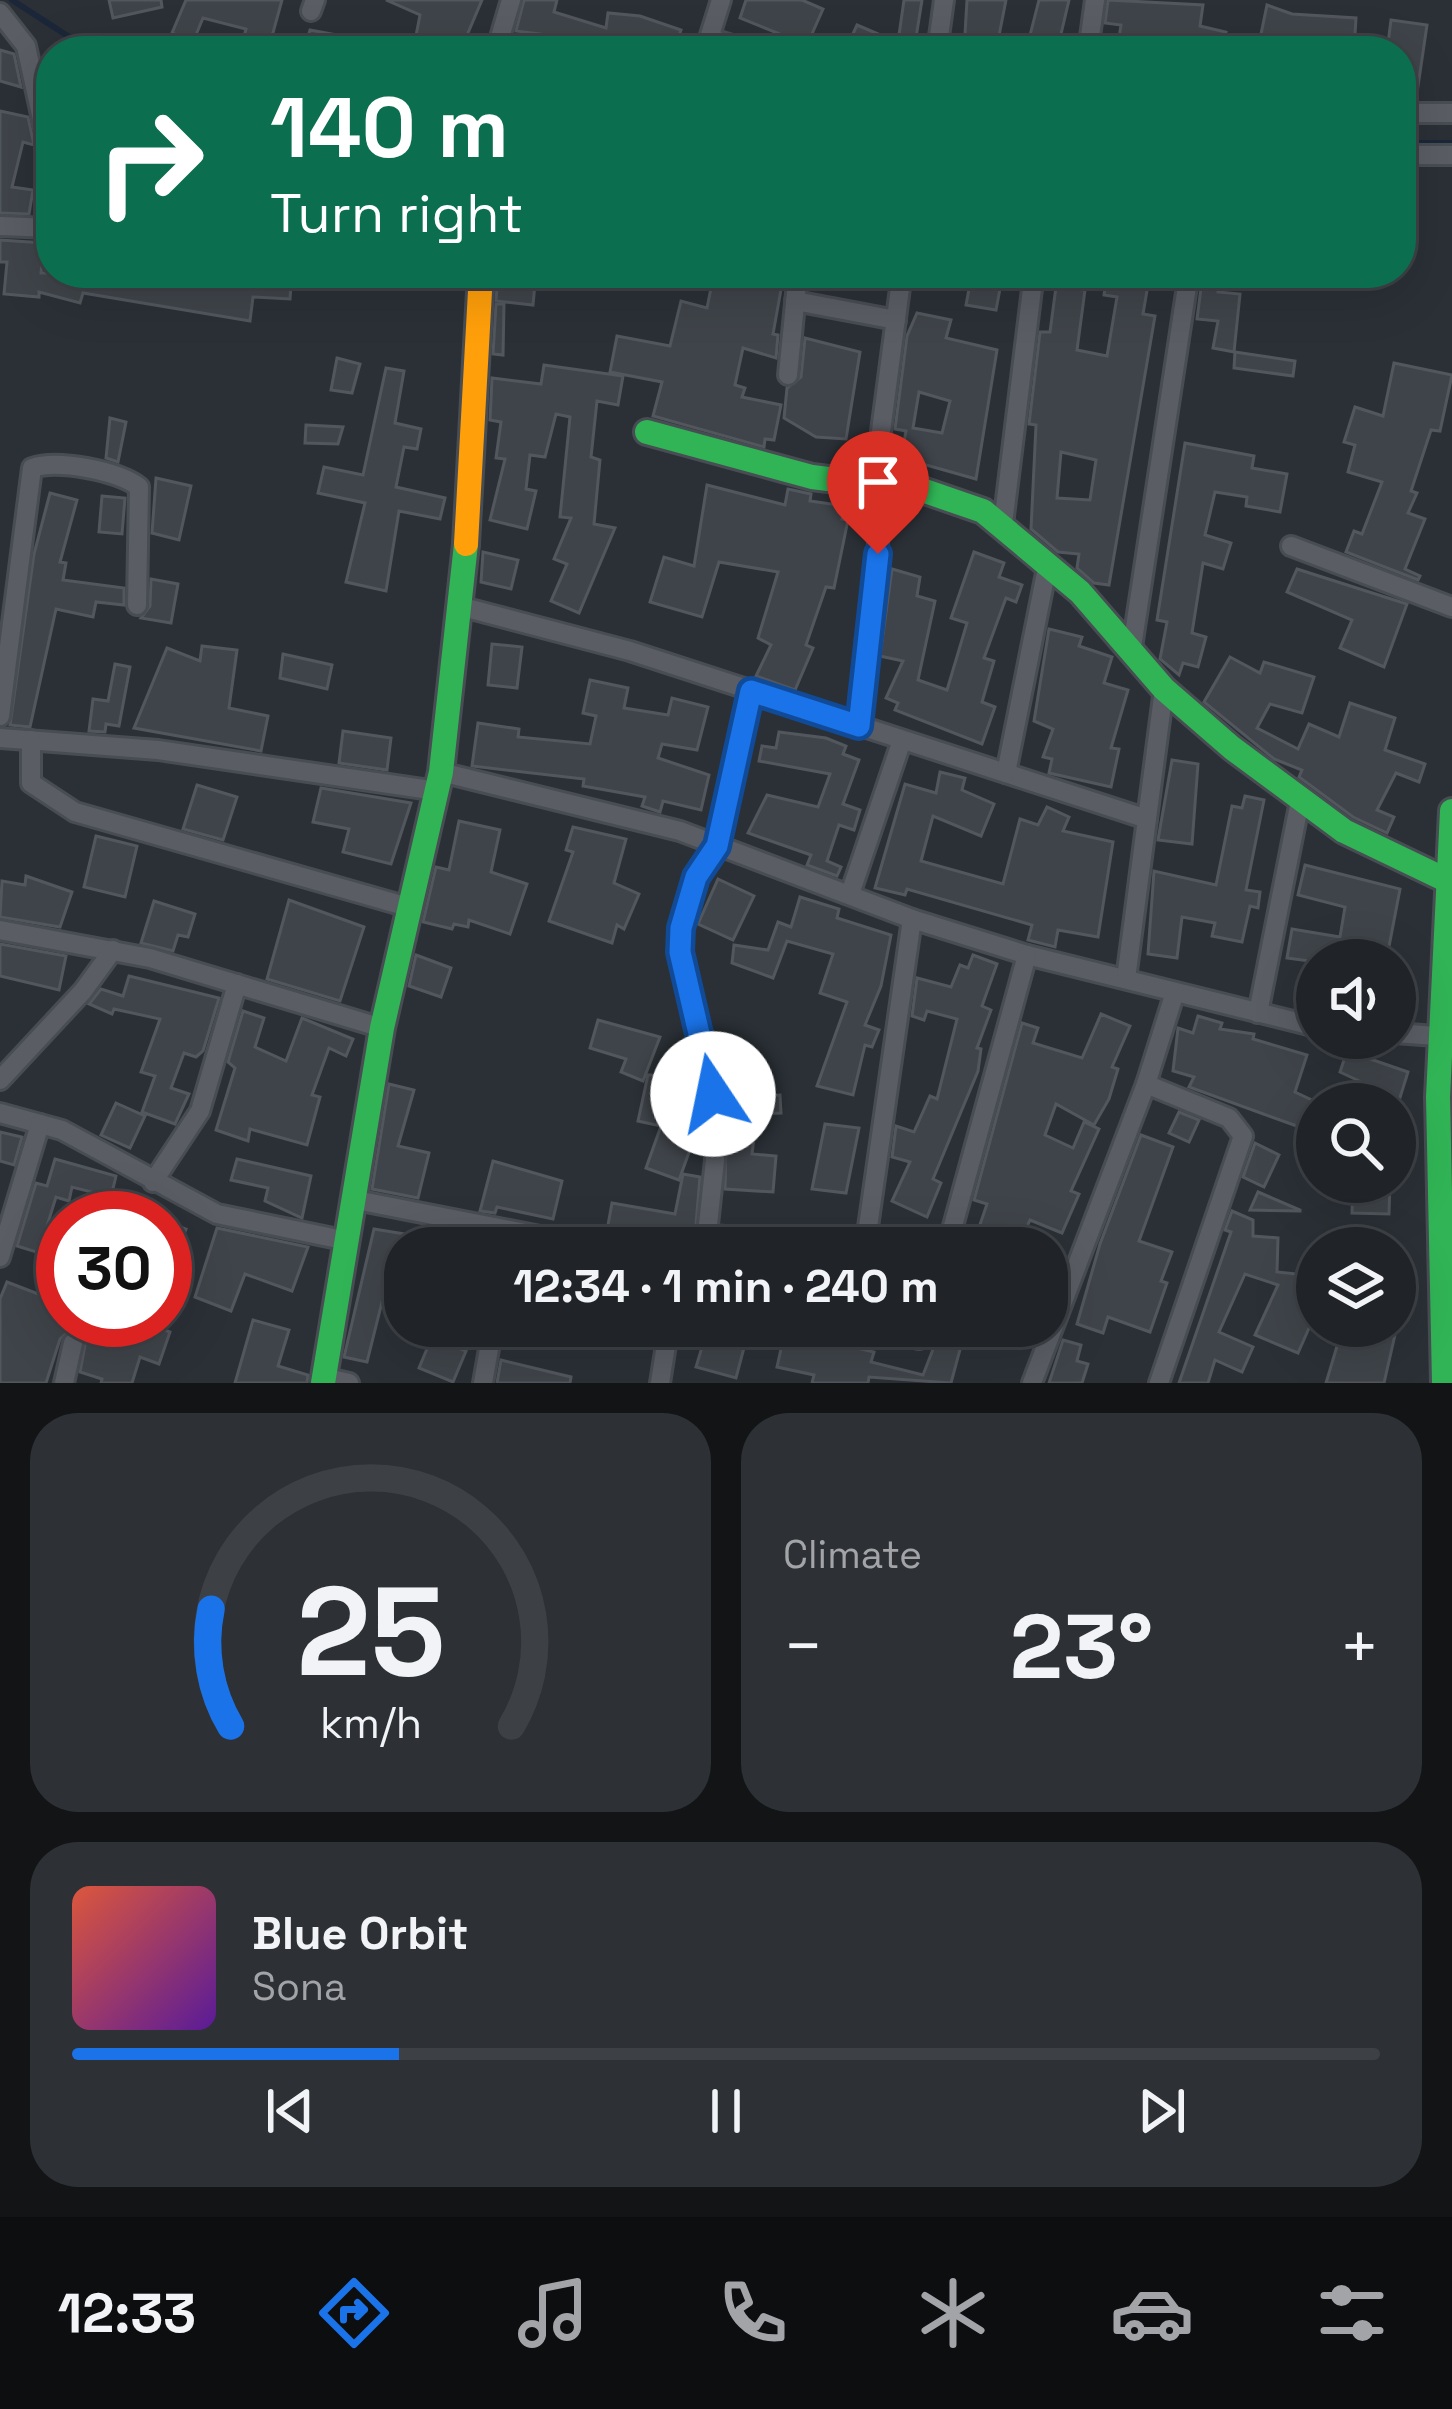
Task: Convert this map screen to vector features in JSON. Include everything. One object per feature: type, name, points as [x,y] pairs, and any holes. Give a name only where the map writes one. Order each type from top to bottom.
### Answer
[{"type":"street","points":[[500,36],[511,0]]},
{"type":"street","points":[[710,36],[721,0]]},
{"type":"street","points":[[939,36],[944,0]]},
{"type":"street","points":[[1090,36],[1095,0]]},
{"type":"street","points":[[0,13],[26,46],[36,92]]},
{"type":"street","points":[[1416,113],[1452,113]]},
{"type":"street","points":[[1416,155],[1452,155]]},
{"type":"street","points":[[0,226],[36,227]]},
{"type":"street","points":[[332,1381],[343,1240],[382,1028],[439,781],[463,607],[480,288]]},
{"type":"street","points":[[788,375],[796,288]]},
{"type":"street","points":[[874,484],[900,288]]},
{"type":"street","points":[[1004,524],[1032,288]]},
{"type":"street","points":[[1132,647],[1187,288]]},
{"type":"street","points":[[795,301],[896,320]]},
{"type":"street","points":[[647,433],[812,477],[952,498],[1004,524],[1132,647],[1164,689],[1300,801],[1389,857],[1446,880]]},
{"type":"street","points":[[0,716],[20,587],[28,474],[38,465],[128,479],[139,487],[137,605]]},
{"type":"street","points":[[859,726],[878,544]]},
{"type":"street","points":[[1292,546],[1452,607]]},
{"type":"street","points":[[1006,772],[1048,562]]},
{"type":"street","points":[[0,583],[20,587]]},
{"type":"street","points":[[463,607],[529,621],[1147,819]]},
{"type":"street","points":[[1126,979],[1164,689]]},
{"type":"street","points":[[708,1227],[715,1160],[713,1094],[680,952],[681,928],[696,877],[717,846],[751,691]]},
{"type":"street","points":[[0,738],[439,781],[614,812],[912,919],[1027,955],[1296,1022]]},
{"type":"street","points":[[31,740],[32,783],[75,812],[408,908]]},
{"type":"street","points":[[850,894],[902,740]]},
{"type":"street","points":[[1258,1012],[1300,801]]},
{"type":"street","points":[[1444,1383],[1435,1239],[1436,1036],[1452,811]]},
{"type":"street","points":[[868,1227],[912,919]]},
{"type":"street","points":[[0,930],[112,950],[382,1028]]},
{"type":"street","points":[[0,1080],[83,991],[112,950]]},
{"type":"street","points":[[953,1227],[1027,955]]},
{"type":"street","points":[[153,1182],[200,1111],[237,984]]},
{"type":"street","points":[[1032,1383],[1146,1084],[1175,992]]},
{"type":"street","points":[[1416,1035],[1436,1036]]},
{"type":"street","points":[[1146,1084],[1229,1118],[1243,1136],[1159,1383]]},
{"type":"street","points":[[0,1113],[85,1142],[217,1214],[343,1240]]},
{"type":"street","points":[[0,1257],[40,1124]]},
{"type":"street","points":[[351,1199],[464,1227]]},
{"type":"street","points":[[64,1383],[72,1347]]},
{"type":"street","points":[[483,1383],[489,1347]]},
{"type":"street","points":[[660,1383],[666,1347]]},
{"type":"building","points":[[109,0],[161,0],[162,7],[113,18]]},
{"type":"building","points":[[186,0],[282,0],[272,36],[244,36],[246,29],[203,18],[196,36],[172,33]]},
{"type":"building","points":[[386,0],[482,0],[467,36],[416,36],[420,15]]},
{"type":"building","points":[[524,0],[557,0],[554,12],[606,28],[608,13],[640,16],[681,30],[679,36],[556,36],[516,31]]},
{"type":"building","points":[[746,0],[802,0],[823,9],[811,36],[785,36],[740,18]]},
{"type":"building","points":[[904,0],[922,0],[916,36],[899,36]]},
{"type":"building","points":[[967,0],[1006,0],[999,36],[965,36]]},
{"type":"building","points":[[1039,0],[1069,0],[1061,36],[1030,36]]},
{"type":"building","points":[[1108,0],[1203,5],[1200,26],[1226,32],[1225,36],[1119,36],[1121,25],[1105,23]]},
{"type":"building","points":[[1267,5],[1292,14],[1356,18],[1355,36],[1261,36]]},
{"type":"building","points":[[1391,20],[1427,25],[1416,100],[1416,36],[1389,36]]},
{"type":"building","points":[[857,25],[883,36],[852,36]]},
{"type":"building","points":[[310,30],[342,36],[308,36]]},
{"type":"building","points":[[0,50],[14,54],[21,87],[0,81]]},
{"type":"building","points":[[0,111],[28,117],[34,145],[23,142],[12,187],[33,190],[29,214],[0,213]]},
{"type":"building","points":[[0,240],[36,242],[36,288],[291,288],[290,299],[253,297],[250,321],[83,293],[80,303],[39,292],[39,297],[4,294],[7,262],[0,262]]},
{"type":"building","points":[[497,288],[535,288],[533,305],[496,301]]},
{"type":"building","points":[[711,288],[781,288],[773,334],[778,335],[776,358],[743,348],[735,385],[745,388],[742,397],[781,405],[774,440],[765,439],[764,447],[653,416],[662,382],[610,372],[617,336],[670,346],[681,301],[707,308]]},
{"type":"building","points":[[969,288],[1000,288],[996,310],[966,305]]},
{"type":"building","points":[[1056,288],[1085,290],[1077,350],[1107,356],[1117,297],[1104,295],[1105,288],[1147,288],[1143,314],[1155,316],[1109,585],[1094,583],[1077,568],[1079,554],[1058,552],[1031,529],[1036,425],[1029,424],[1040,332],[1050,332]],"holes":[[[1061,452],[1096,460],[1090,500],[1057,498]]]},
{"type":"building","points":[[1201,288],[1240,294],[1234,352],[1213,348],[1218,321],[1197,319]]},
{"type":"building","points":[[496,304],[504,304],[503,355],[493,354]]},
{"type":"building","points":[[917,313],[951,320],[946,338],[997,350],[976,479],[901,458],[906,431],[895,429],[907,336]],"holes":[[[919,392],[950,401],[942,433],[913,428]]]},
{"type":"building","points":[[805,338],[860,352],[846,439],[816,437],[784,418],[787,388],[801,377]]},
{"type":"building","points":[[1235,352],[1295,361],[1293,376],[1234,368]]},
{"type":"building","points":[[337,358],[360,364],[352,393],[331,390]]},
{"type":"building","points":[[1394,363],[1452,375],[1440,431],[1431,430],[1411,491],[1417,493],[1408,513],[1425,519],[1405,569],[1420,576],[1418,580],[1346,552],[1354,531],[1362,534],[1382,482],[1348,472],[1355,445],[1344,442],[1355,407],[1383,416]]},
{"type":"building","points":[[544,365],[623,376],[618,405],[597,401],[591,457],[600,460],[594,524],[615,528],[579,613],[551,601],[567,564],[554,559],[571,518],[560,517],[570,417],[556,414],[545,457],[530,455],[526,489],[536,491],[527,529],[490,520],[505,459],[496,458],[501,422],[490,420],[492,378],[541,384]]},
{"type":"building","points":[[386,368],[404,371],[395,423],[421,429],[417,449],[404,447],[396,487],[445,498],[440,519],[399,511],[386,591],[346,582],[365,503],[318,493],[324,467],[363,475]]},
{"type":"building","points":[[110,418],[126,422],[118,462],[106,458]]},
{"type":"building","points":[[306,425],[343,427],[338,444],[305,443]]},
{"type":"building","points":[[1185,443],[1254,456],[1252,468],[1287,474],[1280,512],[1246,506],[1247,497],[1215,492],[1205,535],[1231,543],[1223,569],[1203,563],[1192,633],[1206,637],[1198,667],[1183,663],[1179,675],[1160,659],[1167,622],[1157,620]]},
{"type":"building","points":[[156,478],[191,486],[179,540],[152,533]]},
{"type":"building","points":[[707,485],[785,505],[788,489],[811,494],[810,501],[845,506],[842,519],[848,520],[834,588],[826,587],[806,645],[813,648],[795,690],[756,676],[771,645],[758,638],[778,572],[719,562],[702,617],[650,602],[664,557],[694,566]]},
{"type":"building","points":[[50,493],[77,500],[60,562],[66,563],[63,580],[124,588],[124,605],[96,602],[93,617],[56,609],[30,727],[10,725],[34,554]]},
{"type":"building","points":[[102,496],[125,498],[122,534],[99,532]]},
{"type":"building","points":[[483,552],[518,560],[511,589],[481,582]]},
{"type":"building","points":[[974,552],[1004,563],[999,577],[1022,585],[1016,602],[1006,598],[984,658],[994,661],[982,702],[995,707],[982,744],[895,710],[898,703],[886,698],[903,661],[880,656],[892,569],[920,577],[917,596],[935,601],[918,680],[947,690],[967,623],[951,618]]},
{"type":"building","points":[[1297,569],[1407,604],[1384,667],[1340,648],[1352,620],[1287,592]]},
{"type":"building","points":[[151,579],[178,584],[171,623],[141,618],[150,606]]},
{"type":"building","points":[[1049,629],[1082,637],[1079,646],[1112,657],[1104,683],[1128,690],[1111,748],[1119,749],[1111,787],[1049,773],[1052,759],[1043,757],[1053,729],[1034,721]]},
{"type":"building","points":[[492,644],[522,647],[517,688],[488,685]]},
{"type":"building","points":[[202,646],[237,650],[229,708],[268,716],[261,751],[134,728],[167,648],[200,661]]},
{"type":"building","points":[[283,654],[332,665],[327,689],[280,678]]},
{"type":"building","points":[[1230,657],[1260,673],[1264,662],[1314,677],[1302,713],[1270,704],[1257,728],[1298,749],[1309,724],[1339,737],[1350,703],[1395,718],[1385,750],[1425,764],[1419,782],[1396,773],[1377,810],[1394,817],[1387,833],[1353,817],[1299,777],[1302,770],[1274,759],[1204,702]]},
{"type":"building","points":[[115,664],[130,667],[119,726],[106,724],[105,732],[89,731],[93,699],[108,701]]},
{"type":"building","points":[[590,680],[628,688],[624,708],[668,715],[672,698],[708,707],[697,750],[662,744],[658,758],[709,775],[701,810],[663,801],[660,812],[642,806],[645,797],[583,786],[584,779],[472,766],[478,723],[519,729],[518,737],[590,744],[596,716],[583,713]]},
{"type":"building","points":[[343,731],[391,738],[387,770],[339,763]]},
{"type":"building","points":[[779,732],[826,738],[846,746],[843,754],[859,760],[843,804],[860,810],[854,830],[839,825],[827,861],[841,867],[837,876],[807,865],[811,855],[748,833],[767,795],[818,807],[830,774],[759,761],[762,746],[776,748]]},
{"type":"building","points":[[1172,760],[1198,764],[1192,844],[1158,840]]},
{"type":"building","points":[[940,772],[965,778],[962,790],[994,804],[981,836],[933,816],[921,861],[1003,884],[1020,819],[1038,825],[1047,807],[1069,817],[1063,831],[1113,842],[1098,937],[1058,930],[1055,947],[1028,940],[1032,925],[907,889],[905,895],[875,888],[905,784],[936,793]]},
{"type":"building","points":[[197,785],[237,797],[223,840],[183,829]]},
{"type":"building","points":[[321,788],[411,803],[391,864],[343,852],[349,829],[313,822]]},
{"type":"building","points":[[1245,796],[1264,800],[1246,890],[1260,892],[1258,908],[1250,906],[1242,942],[1212,936],[1215,923],[1182,917],[1177,958],[1148,954],[1154,871],[1216,885],[1232,806],[1242,808]]},
{"type":"building","points":[[459,821],[500,830],[491,872],[527,884],[510,934],[469,920],[468,927],[454,924],[452,929],[423,922],[436,867],[449,870]]},
{"type":"building","points":[[573,827],[626,839],[614,883],[639,894],[624,929],[617,925],[612,943],[549,921],[573,852],[566,850]]},
{"type":"building","points":[[96,836],[137,846],[125,897],[84,887]]},
{"type":"building","points":[[1305,865],[1400,889],[1390,939],[1296,939],[1296,959],[1287,958],[1292,929],[1340,937],[1345,907],[1298,895]]},
{"type":"building","points":[[26,876],[72,892],[60,927],[0,917],[2,881],[25,885]]},
{"type":"building","points":[[718,879],[754,896],[733,940],[698,924]]},
{"type":"building","points":[[800,897],[839,909],[837,918],[891,935],[881,986],[865,1025],[879,1030],[872,1047],[865,1045],[853,1095],[817,1086],[847,1002],[820,993],[833,954],[787,941],[773,978],[732,963],[734,945],[768,950],[778,922],[791,927]]},
{"type":"building","points":[[289,900],[364,927],[340,1001],[267,979]]},
{"type":"building","points":[[154,901],[195,914],[188,937],[178,935],[173,951],[141,943]]},
{"type":"building","points":[[0,944],[66,956],[59,990],[0,976]]},
{"type":"building","points":[[416,955],[451,968],[441,997],[409,986]]},
{"type":"building","points":[[973,955],[997,964],[982,1006],[991,1010],[977,1048],[981,1049],[978,1071],[933,1179],[941,1183],[927,1217],[892,1201],[910,1162],[892,1157],[896,1126],[914,1132],[930,1096],[937,1099],[957,1019],[927,1011],[924,1020],[912,1016],[917,978],[951,987],[960,965],[968,968]]},
{"type":"building","points":[[129,976],[219,998],[203,1051],[196,1057],[184,1053],[171,1088],[189,1094],[175,1124],[142,1112],[155,1076],[141,1072],[160,1019],[114,1009],[112,1014],[89,1004],[101,989],[123,996]]},
{"type":"building","points":[[243,1011],[264,1018],[255,1047],[286,1061],[302,1018],[353,1039],[346,1056],[329,1048],[312,1095],[320,1097],[307,1145],[250,1129],[248,1141],[216,1130],[235,1068],[228,1062]]},
{"type":"building","points":[[1101,1014],[1130,1026],[1112,1067],[1118,1069],[1109,1099],[1094,1125],[1056,1104],[1045,1135],[1073,1148],[1084,1122],[1099,1129],[1071,1191],[1079,1194],[1065,1227],[1030,1220],[1027,1227],[979,1227],[987,1204],[974,1200],[1022,1023],[1038,1028],[1033,1043],[1082,1058]]},
{"type":"building","points":[[1198,1016],[1222,1023],[1220,1029],[1254,1034],[1253,1039],[1306,1059],[1296,1083],[1296,1126],[1189,1087],[1194,1077],[1173,1071],[1178,1028],[1193,1033]]},
{"type":"building","points":[[598,1020],[660,1037],[643,1081],[621,1072],[626,1059],[590,1048]]},
{"type":"building","points":[[1344,1059],[1370,1059],[1408,1072],[1405,1083],[1363,1083],[1340,1072]]},
{"type":"building","points":[[648,1075],[695,1075],[700,1122],[679,1180],[646,1168],[661,1126],[638,1121]]},
{"type":"building","points":[[389,1084],[414,1090],[398,1146],[429,1153],[418,1198],[372,1189]]},
{"type":"building","points":[[780,1095],[781,1113],[757,1114],[752,1154],[776,1156],[773,1192],[725,1189],[727,1097]]},
{"type":"building","points":[[116,1103],[145,1116],[130,1148],[101,1135]]},
{"type":"building","points":[[1179,1112],[1199,1120],[1189,1142],[1169,1133]]},
{"type":"building","points":[[825,1124],[859,1128],[846,1193],[812,1189]]},
{"type":"building","points":[[0,1132],[22,1137],[14,1165],[0,1161]]},
{"type":"building","points":[[1141,1135],[1173,1147],[1139,1241],[1172,1252],[1161,1281],[1167,1283],[1150,1332],[1108,1317],[1103,1333],[1077,1324],[1100,1244]]},
{"type":"building","points":[[1255,1143],[1279,1155],[1264,1187],[1243,1177]]},
{"type":"building","points":[[55,1159],[116,1176],[112,1191],[72,1187],[71,1191],[36,1191],[36,1252],[17,1246],[36,1183],[47,1186]]},
{"type":"building","points":[[237,1159],[311,1176],[302,1218],[265,1201],[268,1188],[231,1180]]},
{"type":"building","points":[[493,1161],[562,1181],[553,1219],[497,1207],[495,1213],[480,1211]]},
{"type":"building","points":[[683,1174],[700,1177],[696,1227],[608,1227],[612,1203],[675,1214]]},
{"type":"building","points":[[1258,1192],[1300,1210],[1300,1211],[1250,1210]]},
{"type":"building","points":[[1352,1203],[1389,1203],[1389,1214],[1352,1213]]},
{"type":"building","points":[[1232,1211],[1253,1220],[1253,1236],[1278,1238],[1277,1272],[1296,1274],[1296,1347],[1301,1347],[1298,1353],[1255,1335],[1278,1285],[1245,1274],[1219,1332],[1253,1347],[1242,1372],[1215,1360],[1208,1383],[1179,1383],[1231,1232],[1225,1230]]},
{"type":"building","points":[[217,1228],[308,1247],[292,1291],[245,1274],[231,1311],[195,1297]]},
{"type":"building","points":[[374,1229],[384,1231],[384,1294],[367,1362],[344,1357]]},
{"type":"building","points":[[7,1282],[36,1293],[36,1347],[57,1347],[46,1383],[0,1383],[0,1299]]},
{"type":"building","points":[[253,1320],[289,1330],[278,1366],[308,1375],[307,1383],[235,1383]]},
{"type":"building","points":[[1068,1341],[1081,1345],[1077,1361],[1088,1364],[1082,1383],[1049,1383],[1061,1347],[1068,1347]]},
{"type":"building","points":[[85,1347],[165,1347],[159,1364],[140,1357],[132,1383],[101,1383],[102,1379],[80,1372]]},
{"type":"building","points":[[428,1347],[466,1351],[453,1382],[419,1368]]},
{"type":"building","points":[[702,1347],[744,1347],[736,1378],[696,1367]]},
{"type":"building","points":[[781,1347],[853,1347],[874,1352],[871,1362],[923,1375],[934,1347],[961,1347],[951,1383],[869,1377],[868,1383],[812,1383],[814,1375],[777,1367]]},
{"type":"building","points":[[1337,1347],[1392,1347],[1384,1383],[1326,1383]]},
{"type":"building","points":[[501,1360],[571,1377],[570,1383],[497,1383]]},
{"type":"waterway","points":[[12,0],[68,36]]},
{"type":"waterway","points":[[1416,143],[1452,143]]},
{"type":"traffic: fast","points":[[647,432],[812,477],[925,491],[983,511],[1080,592],[1164,689],[1232,748],[1344,831],[1446,880]]},
{"type":"traffic: fast","points":[[323,1383],[382,1028],[441,772],[466,544]]},
{"type":"traffic: fast","points":[[1444,1383],[1438,1097],[1452,811]]},
{"type":"traffic: slow","points":[[466,544],[480,288]]},
{"type":"route","points":[[713,1094],[680,952],[681,928],[696,877],[717,846],[751,691],[859,726],[878,554]]}]
